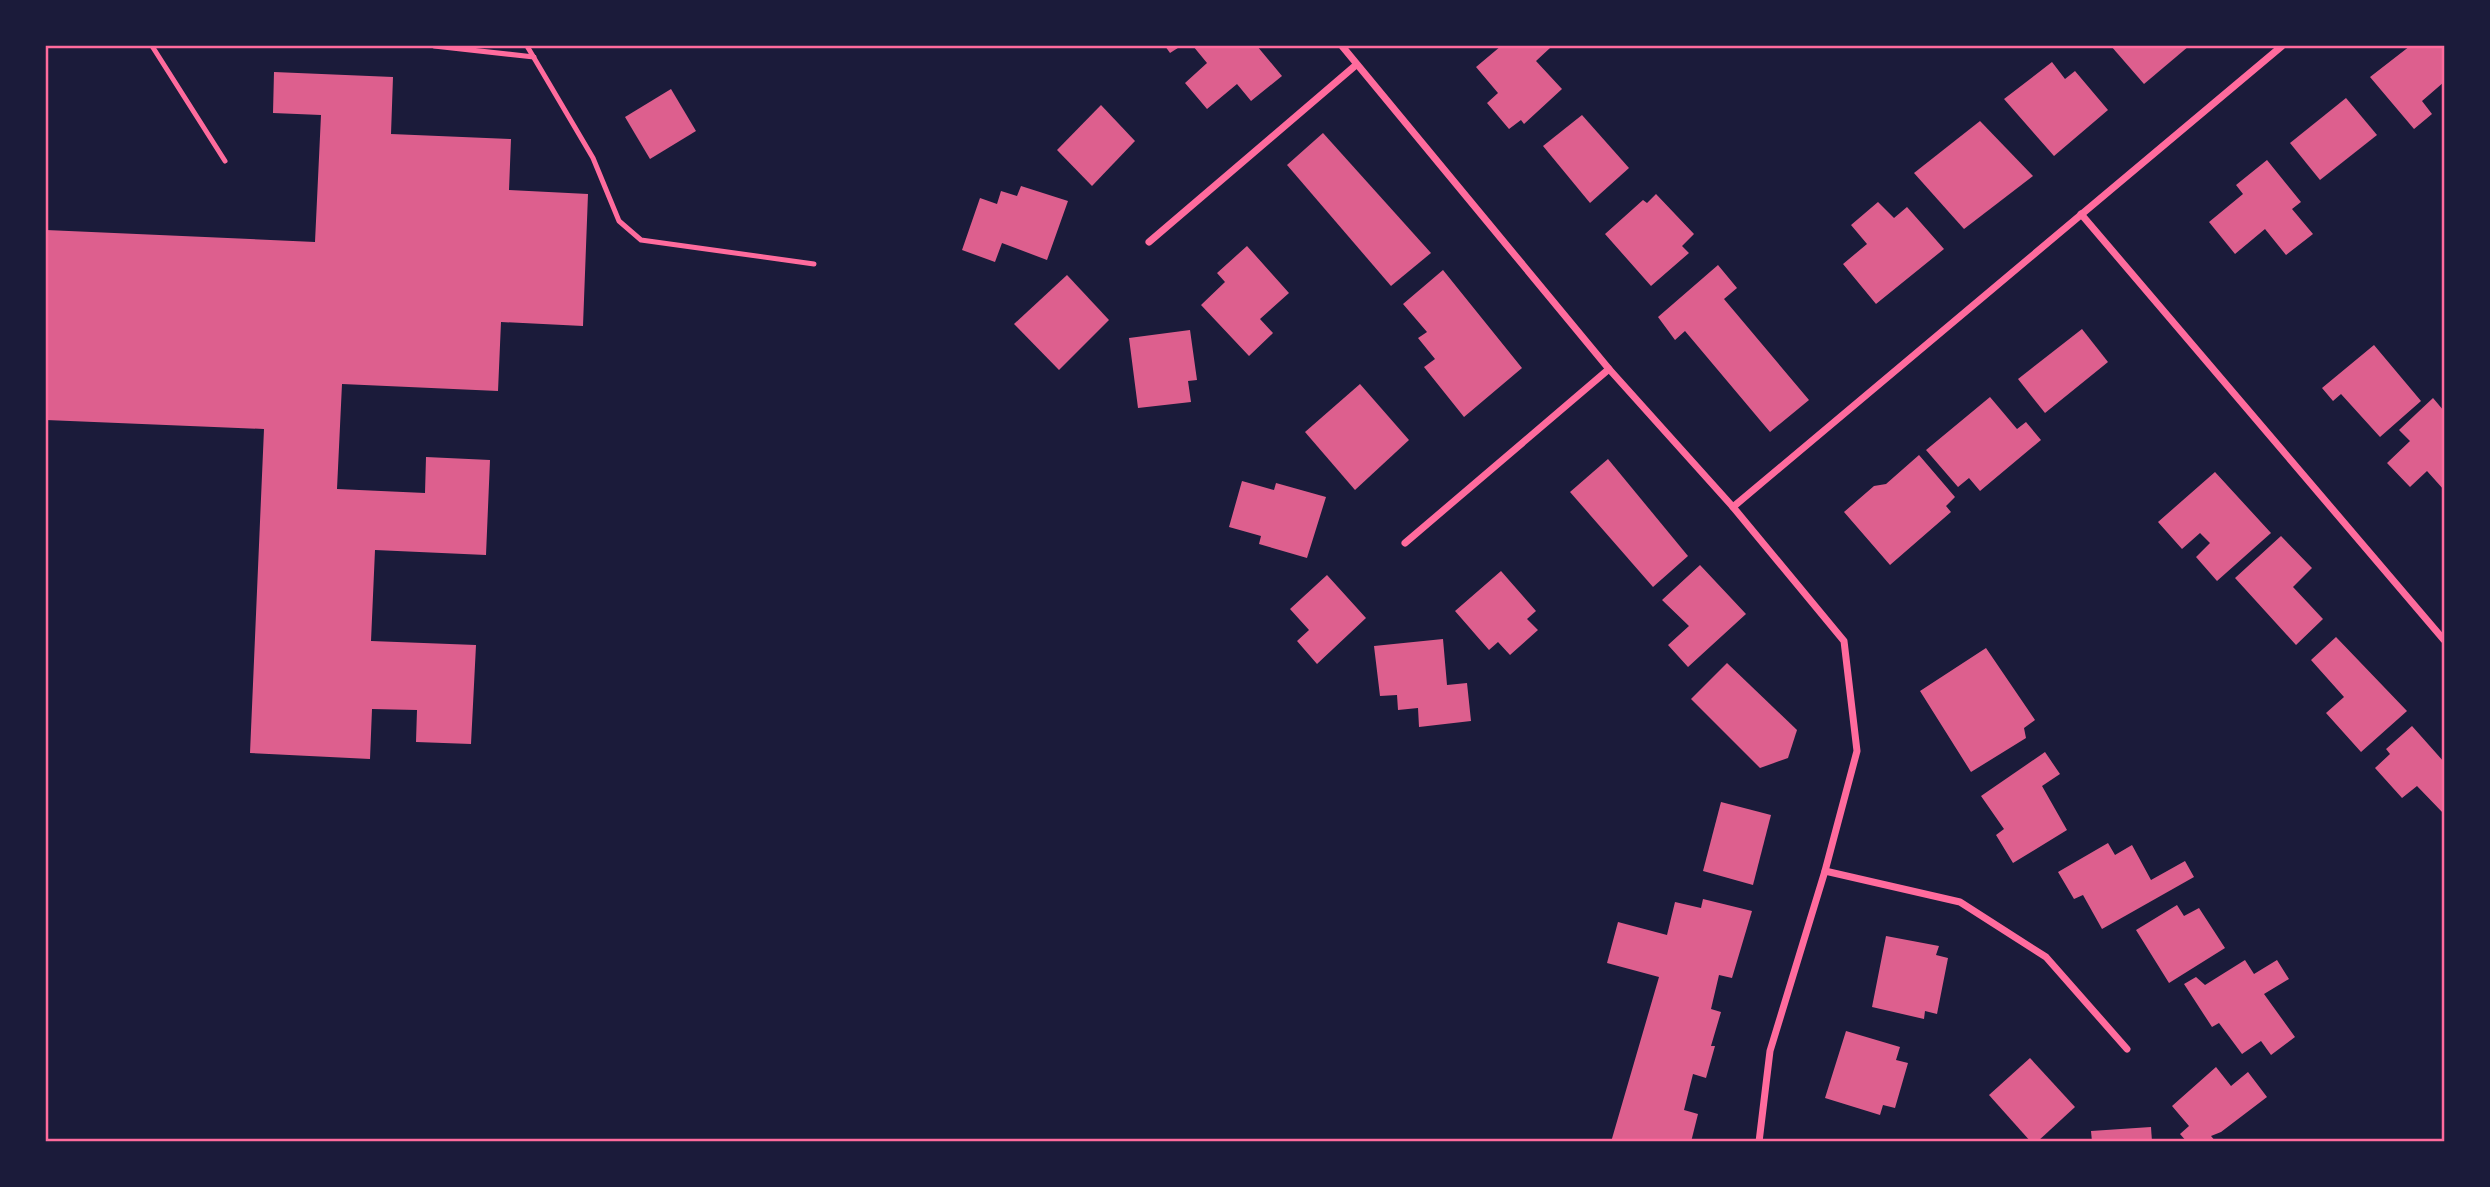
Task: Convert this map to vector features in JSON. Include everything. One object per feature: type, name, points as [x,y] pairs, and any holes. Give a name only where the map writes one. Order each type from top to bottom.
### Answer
[{"type":"street","points":[[1342,46],[1609,369],[1733,507],[1844,641],[1857,751],[1825,871],[1770,1051],[1759,1142]]},
{"type":"street","points":[[1733,507],[2282,46]]},
{"type":"street","points":[[1149,242],[1356,65]]},
{"type":"street","points":[[2081,214],[2445,640]]},
{"type":"street","points":[[1405,542],[1609,369]]},
{"type":"street","points":[[1825,871],[1960,902],[2046,957],[2127,1049]]},
{"type":"lane","points":[[152,46],[225,161]]},
{"type":"lane","points":[[434,46],[534,57]]},
{"type":"lane","points":[[527,46],[593,158],[619,221],[641,240],[814,264]]},
{"type":"building","points":[[1165,46],[1181,46],[1170,53]]},
{"type":"building","points":[[1193,46],[1257,46],[1282,76],[1251,101],[1237,84],[1207,109],[1185,83],[1207,63]]},
{"type":"building","points":[[1501,46],[1548,46],[1550,48],[1536,61],[1562,89],[1524,124],[1521,120],[1509,129],[1487,103],[1498,93],[1476,67]]},
{"type":"building","points":[[2111,46],[2189,46],[2144,84]]},
{"type":"building","points":[[2410,46],[2444,48],[2444,82],[2422,101],[2432,114],[2414,129],[2370,77]]},
{"type":"building","points":[[2052,62],[2065,79],[2075,71],[2108,110],[2054,156],[2004,99]]},
{"type":"building","points":[[274,72],[393,77],[391,134],[511,139],[509,190],[588,194],[583,326],[501,322],[498,391],[342,384],[337,489],[425,493],[426,457],[490,460],[486,555],[375,550],[371,641],[476,645],[471,744],[416,742],[417,710],[372,709],[370,759],[250,753],[264,429],[46,420],[46,230],[315,242],[321,115],[273,113]]},
{"type":"building","points":[[671,89],[696,131],[650,159],[625,117]]},
{"type":"building","points":[[2346,98],[2377,135],[2320,180],[2290,143]]},
{"type":"building","points":[[1101,105],[1135,141],[1092,186],[1057,150]]},
{"type":"building","points":[[1582,115],[1629,168],[1590,203],[1543,146]]},
{"type":"building","points":[[1980,121],[2033,176],[1964,229],[1914,173]]},
{"type":"building","points":[[1323,133],[1431,253],[1391,286],[1287,165]]},
{"type":"building","points":[[2267,160],[2301,202],[2292,209],[2313,234],[2286,255],[2265,229],[2235,254],[2209,222],[2243,194],[2236,185]]},
{"type":"building","points":[[1021,186],[1068,201],[1047,260],[1002,243],[995,262],[962,250],[980,198],[997,204],[1001,191],[1017,196]]},
{"type":"building","points":[[1656,194],[1694,234],[1682,246],[1689,253],[1651,286],[1605,234],[1643,200],[1647,203]]},
{"type":"building","points":[[1878,202],[1894,218],[1907,207],[1944,249],[1876,304],[1843,264],[1867,244],[1851,225]]},
{"type":"building","points":[[1247,246],[1289,293],[1260,319],[1273,333],[1249,356],[1201,305],[1225,282],[1217,273]]},
{"type":"building","points":[[1718,265],[1737,288],[1724,299],[1809,400],[1770,432],[1685,331],[1675,340],[1658,317]]},
{"type":"building","points":[[1443,270],[1522,368],[1464,417],[1424,367],[1435,359],[1418,338],[1427,332],[1403,304]]},
{"type":"building","points":[[1067,275],[1109,320],[1059,370],[1014,324]]},
{"type":"building","points":[[2082,329],[2108,362],[2045,413],[2018,379]]},
{"type":"building","points":[[1190,330],[1197,380],[1188,381],[1191,402],[1138,408],[1129,338]]},
{"type":"building","points":[[2374,345],[2421,401],[2380,437],[2341,394],[2333,401],[2322,388]]},
{"type":"building","points":[[1360,384],[1409,440],[1355,490],[1305,432]]},
{"type":"building","points":[[1990,397],[2017,429],[2026,422],[2041,440],[1980,491],[1969,478],[1958,487],[1926,450]]},
{"type":"building","points":[[2433,398],[2444,411],[2444,490],[2427,471],[2410,487],[2387,463],[2410,441],[2399,430]]},
{"type":"building","points":[[1919,455],[1955,497],[1946,506],[1951,512],[1890,565],[1844,512],[1874,486],[1886,484]]},
{"type":"building","points":[[1608,459],[1688,556],[1653,587],[1570,492]]},
{"type":"building","points":[[2215,472],[2271,533],[2217,581],[2196,557],[2210,543],[2200,533],[2182,549],[2158,522]]},
{"type":"building","points":[[1242,481],[1274,490],[1276,483],[1326,497],[1307,558],[1259,544],[1261,536],[1229,527]]},
{"type":"building","points":[[2281,536],[2312,568],[2293,587],[2323,619],[2296,645],[2235,578]]},
{"type":"building","points":[[1700,565],[1746,614],[1688,667],[1668,645],[1689,626],[1662,600]]},
{"type":"building","points":[[1501,571],[1536,611],[1527,619],[1538,630],[1510,655],[1498,642],[1489,650],[1455,611]]},
{"type":"building","points":[[1327,575],[1366,618],[1317,664],[1297,641],[1309,630],[1290,609]]},
{"type":"building","points":[[2336,637],[2407,711],[2361,752],[2326,713],[2344,697],[2311,660]]},
{"type":"building","points":[[1443,639],[1447,685],[1467,683],[1471,721],[1419,727],[1418,708],[1398,710],[1397,695],[1380,696],[1374,646]]},
{"type":"building","points":[[1986,648],[2035,720],[2024,728],[2026,738],[1971,772],[1920,691]]},
{"type":"building","points":[[1727,663],[1797,730],[1788,758],[1760,768],[1691,699]]},
{"type":"building","points":[[2412,726],[2444,762],[2444,814],[2417,786],[2402,798],[2375,768],[2390,754],[2386,749]]},
{"type":"building","points":[[2045,752],[2060,774],[2042,786],[2067,830],[2013,863],[1996,835],[2004,829],[1981,796]]},
{"type":"building","points":[[1721,802],[1771,815],[1753,885],[1703,871]]},
{"type":"building","points":[[2108,843],[2115,855],[2132,845],[2151,880],[2185,861],[2194,877],[2102,929],[2083,895],[2074,899],[2058,872]]},
{"type":"building","points":[[1703,899],[1752,911],[1732,978],[1719,975],[1711,1009],[1721,1012],[1711,1046],[1715,1046],[1706,1078],[1693,1074],[1684,1110],[1698,1114],[1691,1142],[1611,1142],[1659,977],[1607,963],[1618,922],[1667,935],[1675,902],[1701,908]]},
{"type":"building","points":[[2177,905],[2184,916],[2199,908],[2225,948],[2169,983],[2136,930]]},
{"type":"building","points":[[1886,936],[1939,946],[1936,955],[1948,958],[1937,1014],[1925,1011],[1924,1019],[1872,1007]]},
{"type":"building","points":[[2245,960],[2254,974],[2277,960],[2289,979],[2264,994],[2295,1037],[2271,1055],[2261,1041],[2242,1054],[2219,1023],[2212,1027],[2184,984],[2196,977],[2205,985]]},
{"type":"building","points":[[1846,1031],[1900,1047],[1896,1060],[1908,1063],[1895,1108],[1883,1105],[1880,1115],[1825,1098]]},
{"type":"building","points":[[2030,1058],[2075,1107],[2037,1142],[2031,1142],[1989,1095]]},
{"type":"building","points":[[2216,1067],[2231,1086],[2248,1072],[2267,1097],[2221,1132],[2211,1136],[2216,1142],[2187,1142],[2180,1134],[2189,1126],[2172,1106]]},
{"type":"building","points":[[2151,1127],[2152,1142],[2092,1142],[2091,1131]]}]
